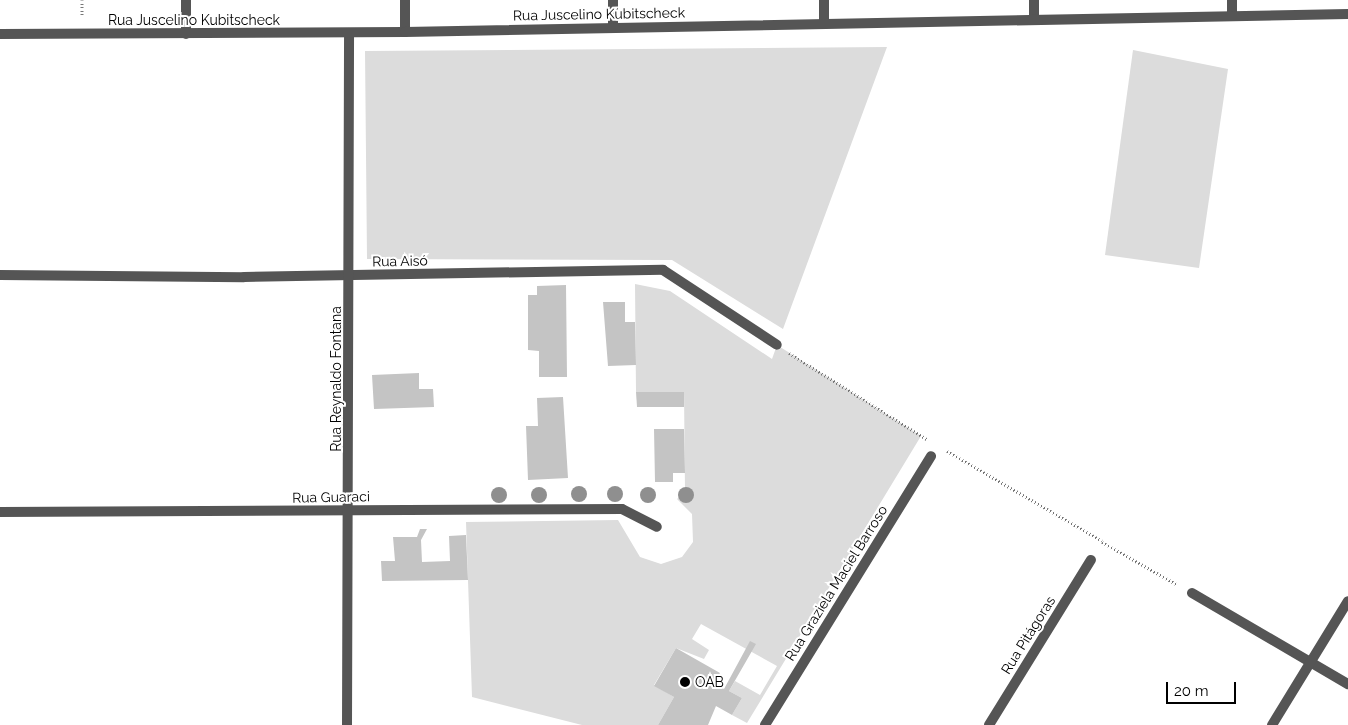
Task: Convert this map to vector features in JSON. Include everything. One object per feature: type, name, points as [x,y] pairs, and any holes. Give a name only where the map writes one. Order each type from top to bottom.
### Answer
[{"type":"street","points":[[186,0],[186,34]]},
{"type":"street","points":[[405,0],[405,32]]},
{"type":"street","points":[[613,0],[613,28]]},
{"type":"street","points":[[824,0],[824,23]]},
{"type":"street","points":[[1034,0],[1034,20]]},
{"type":"street","points":[[1232,0],[1232,16]]},
{"type":"street","name":"Rua Juscelino Kubitscheck","points":[[0,34],[349,33],[1348,14]]},
{"type":"street","name":"Rua Reynaldo Fontana","points":[[347,725],[350,510],[349,33]]},
{"type":"street","name":"Rua Aisó","points":[[0,275],[349,275],[663,270],[777,345]]},
{"type":"street","name":"Rua Graziela Maciel Barroso","points":[[765,725],[931,456]]},
{"type":"street","name":"Rua Guaraci","points":[[0,512],[622,509],[657,527]]},
{"type":"street","name":"Rua Pitágoras","points":[[988,725],[1091,560]]},
{"type":"street","points":[[1192,593],[1348,684]]},
{"type":"street","points":[[1272,725],[1348,600]]},
{"type":"path","points":[[777,345],[1102,541],[1192,593]]},
{"type":"path","points":[[1091,560],[1102,541]]},
{"type":"shaded area","points":[[887,47],[783,329],[672,260],[367,259],[365,51]]},
{"type":"shaded area","points":[[1133,50],[1228,69],[1199,268],[1105,255]]},
{"type":"shaded area","points":[[635,284],[670,291],[772,359],[777,345],[921,436],[747,723],[732,715],[742,698],[729,691],[735,681],[760,695],[777,666],[701,624],[692,639],[709,650],[704,659],[676,648],[654,685],[674,697],[658,725],[582,725],[472,697],[466,522],[618,520],[640,557],[661,564],[682,557],[693,542],[692,514],[677,499],[685,492],[684,392],[636,392]]},
{"type":"building","points":[[566,285],[567,377],[539,377],[539,351],[528,350],[528,295],[537,295],[537,286]]},
{"type":"building","points":[[603,302],[625,302],[625,322],[635,322],[636,365],[608,366]]},
{"type":"building","points":[[419,373],[419,389],[433,389],[434,407],[374,409],[372,375]]},
{"type":"building","points":[[636,392],[684,392],[684,407],[637,407]]},
{"type":"building","points":[[563,397],[568,478],[528,480],[526,426],[538,426],[537,398]]},
{"type":"building","points":[[654,429],[684,429],[685,473],[673,473],[673,482],[655,482]]},
{"type":"building","points":[[420,529],[427,529],[421,540],[422,562],[450,561],[449,536],[466,535],[468,580],[382,581],[381,561],[395,561],[393,537],[417,537]]},
{"type":"building","name":"OAB","points":[[750,641],[756,644],[729,691],[742,698],[732,715],[716,706],[708,725],[658,725],[674,697],[654,686],[676,648],[720,673],[714,683],[724,689]]},
{"type":"place","name":"OAB","points":[[685,682]]}]
